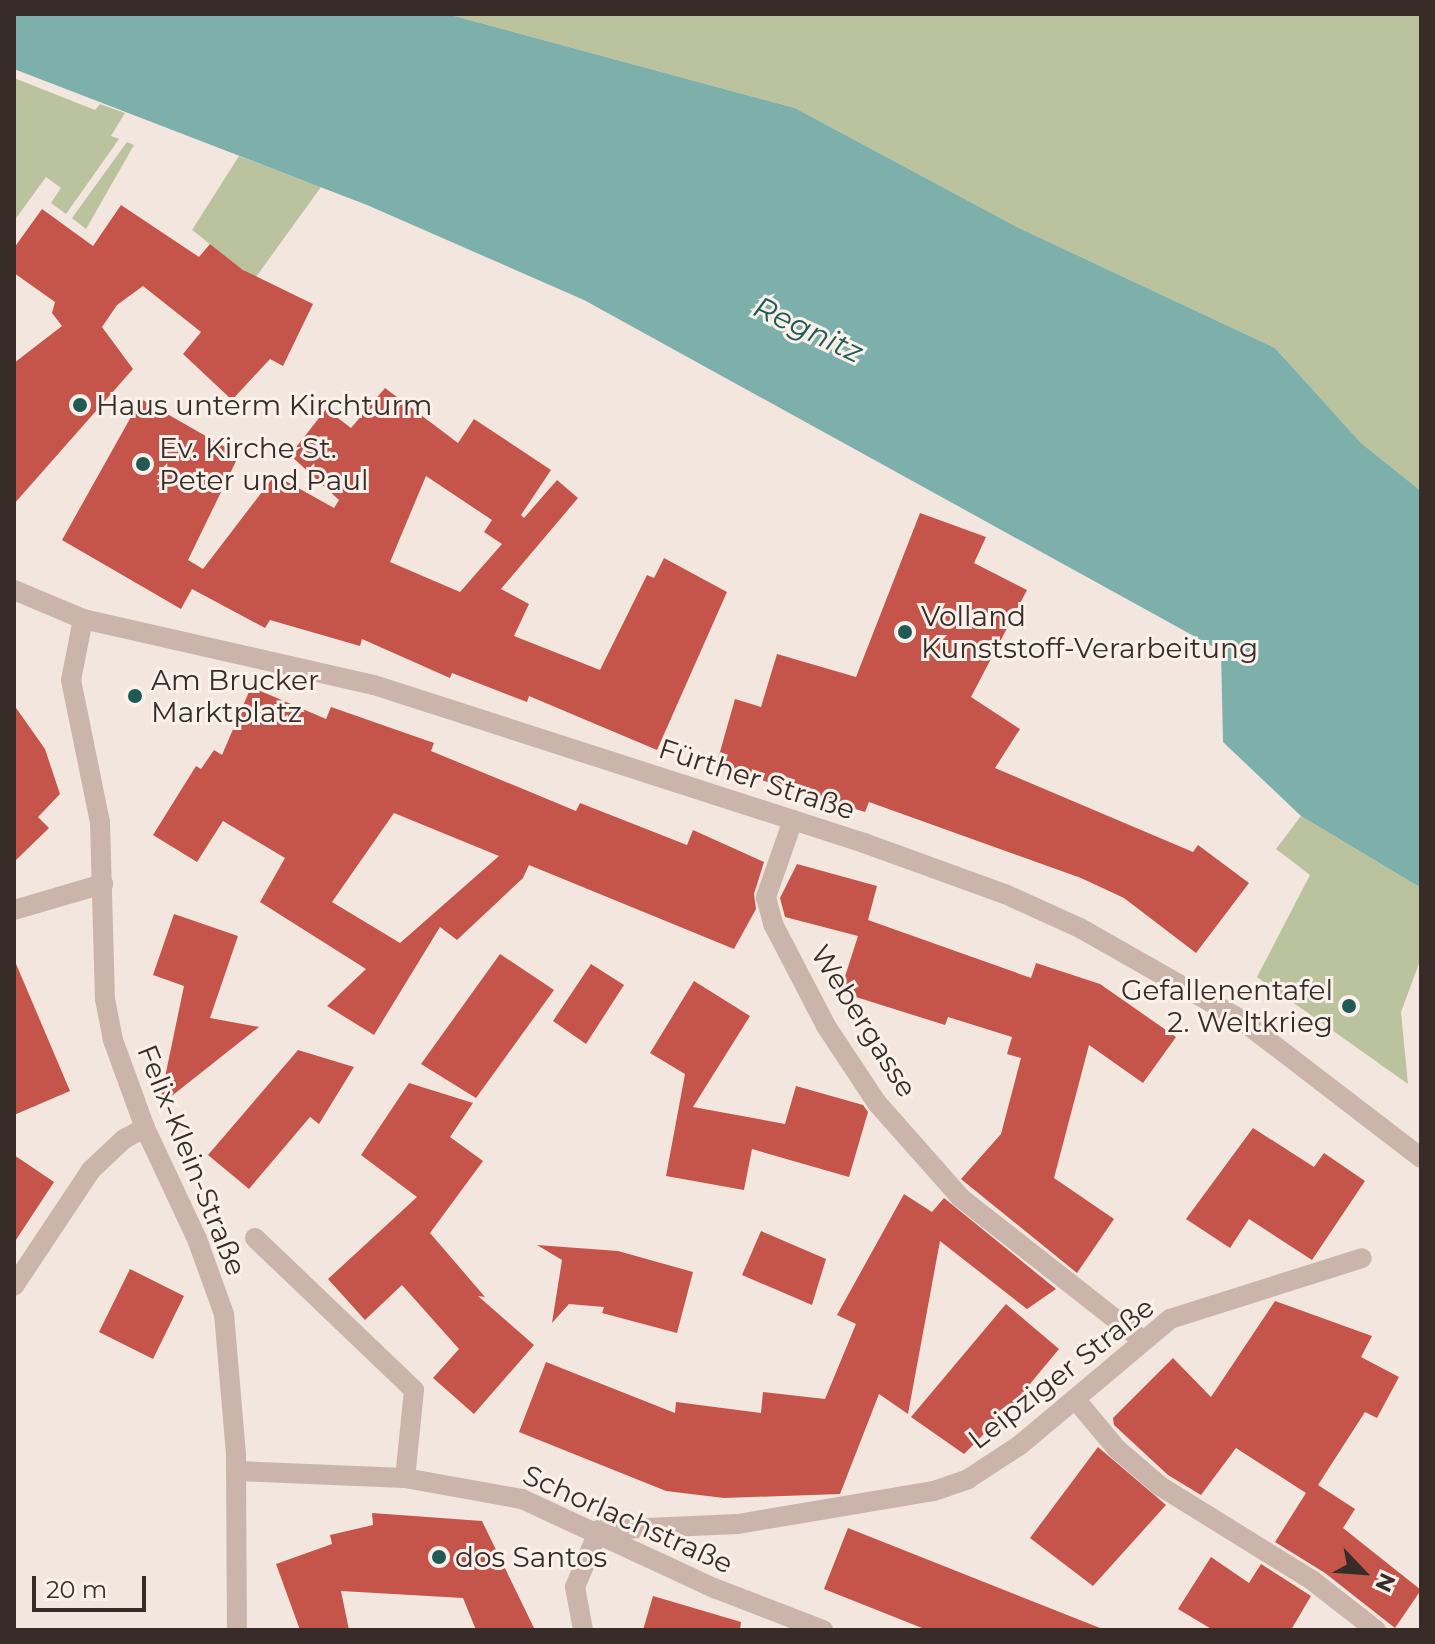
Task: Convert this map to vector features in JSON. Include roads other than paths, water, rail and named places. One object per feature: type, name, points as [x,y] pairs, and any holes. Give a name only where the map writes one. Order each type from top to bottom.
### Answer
[{"type":"street","name":"Fürther Straße","points":[[14,590],[83,619],[374,685],[937,868],[1080,928],[1240,1019],[1421,1158]]},
{"type":"street","name":"Felix-Klein-Straße","points":[[83,619],[71,680],[100,822],[105,999],[113,1040],[145,1128],[197,1239],[224,1314],[236,1471],[237,1630]]},
{"type":"street","name":"Webergasse","points":[[793,820],[766,897],[773,924],[826,1026],[877,1103],[961,1198],[1141,1339]]},
{"type":"street","points":[[15,911],[103,884]]},
{"type":"street","points":[[14,1286],[91,1170],[124,1139],[145,1128]]},
{"type":"street","points":[[255,1238],[414,1390],[405,1478]]},
{"type":"street","name":"Leipziger Straße","points":[[599,1530],[738,1524],[934,1491],[993,1465],[1076,1400],[1141,1339],[1204,1305],[1362,1258]]},
{"type":"street","points":[[1076,1400],[1117,1449],[1160,1486],[1313,1581],[1376,1630]]},
{"type":"street","name":"Schorlachstraße","points":[[236,1471],[405,1478],[522,1499],[599,1530],[714,1588],[823,1630]]},
{"type":"street","points":[[583,1630],[575,1587],[599,1530]]},
{"type":"water","name":"Regnitz","points":[[14,14],[447,14],[795,108],[1017,227],[1275,348],[1361,443],[1421,491],[1421,888],[1301,816],[1223,742],[1221,651],[584,300],[367,205],[14,69]]},
{"type":"place","name":"Haus unterm Kirchturm","points":[[80,405]]},
{"type":"place","name":"Ev. Kirche St. Peter und Paul","points":[[143,464]]},
{"type":"place","name":"Volland Kunststoff-Verarbeitung","points":[[905,632]]},
{"type":"place","name":"Am Brucker Marktplatz","points":[[135,696]]},
{"type":"place","name":"Gefallenentafel 2. Weltkrieg","points":[[1349,1006]]},
{"type":"place","name":"dos Santos","points":[[439,1557]]}]
